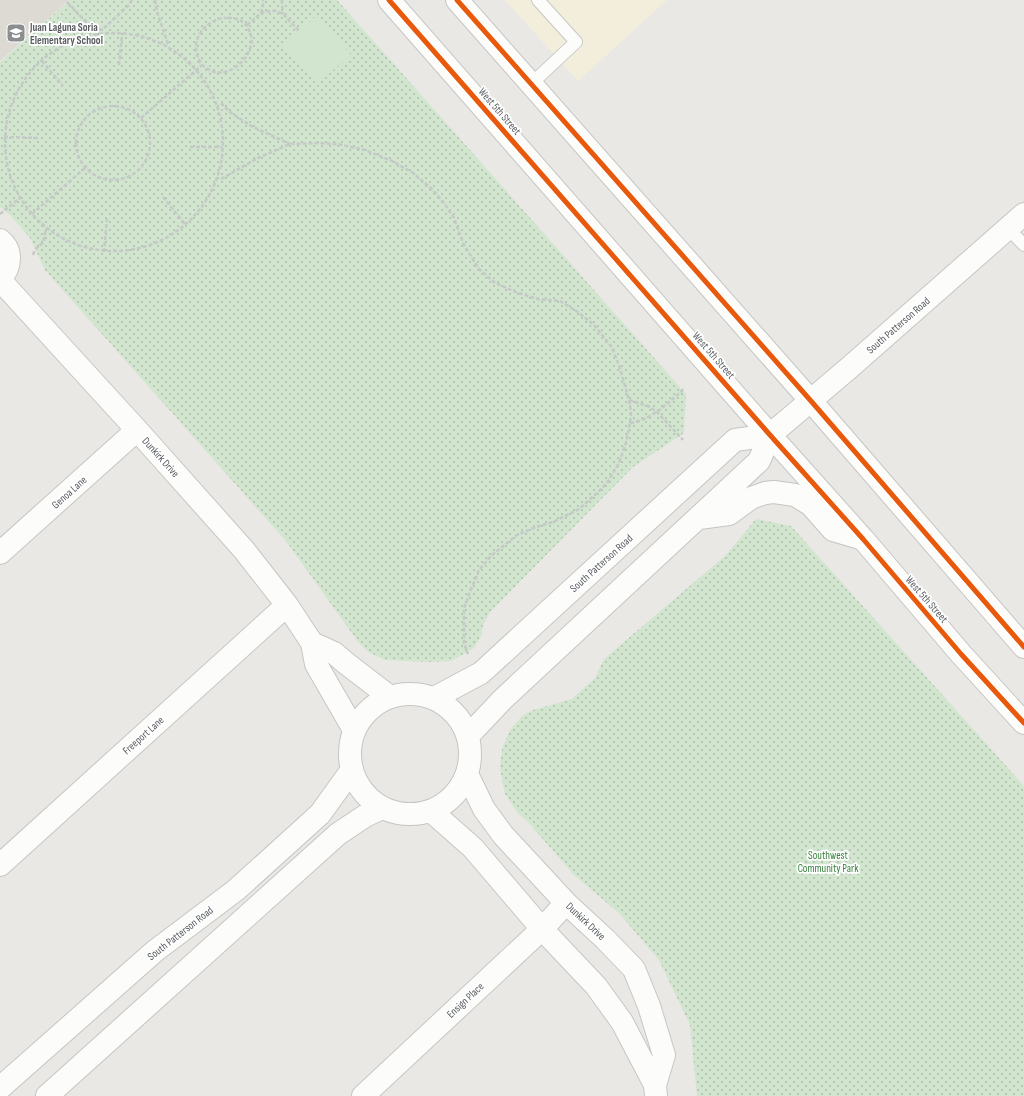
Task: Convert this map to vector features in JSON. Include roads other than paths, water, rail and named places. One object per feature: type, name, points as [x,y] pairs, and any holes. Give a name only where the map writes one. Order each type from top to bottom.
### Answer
[{"type":"street","name":"West 5th Street","points":[[389,0],[863,539],[961,654],[1024,722]]},
{"type":"street","points":[[457,0],[811,401],[1024,647]]},
{"type":"street","name":"South Patterson Road","points":[[468,736],[504,699],[759,461],[770,435],[811,401],[1016,221]]},
{"type":"street","points":[[0,240],[8,250],[9,258],[5,274],[0,279]]},
{"type":"street","name":"Dunkirk Drive","points":[[0,279],[244,550],[287,605],[312,642],[316,664],[354,730]]},
{"type":"street","name":"Genoa Lane","points":[[0,553],[137,430]]},
{"type":"street","name":"South Patterson Road","points":[[434,698],[481,673],[735,440],[770,435]]},
{"type":"street","points":[[699,518],[729,514],[751,498],[774,492],[795,495],[811,505],[833,530],[863,539]]},
{"type":"street","name":"Freeport Lane","points":[[0,865],[287,605]]},
{"type":"street","name":"Dunkirk Drive","points":[[312,642],[334,653],[390,697]]},
{"type":"street","points":[[405,694],[420,694],[434,698],[449,708],[460,720],[468,736],[471,755],[467,774],[459,790],[447,803],[431,811],[414,815],[398,814],[382,808],[368,798],[358,786],[351,770],[349,750],[354,730],[363,716],[375,704],[390,697],[405,694]]},
{"type":"street","name":"South Patterson Road","points":[[0,1088],[155,951],[236,890],[320,814],[351,770]]},
{"type":"street","name":"Dunkirk Drive","points":[[467,774],[484,809],[497,827],[566,903],[605,939],[634,969],[649,1006],[664,1055],[656,1090]]},
{"type":"street","points":[[47,1096],[338,834],[365,816],[382,808]]},
{"type":"street","name":"Dunkirk Drive","points":[[431,811],[473,848],[542,929],[596,986],[622,1022],[656,1090]]},
{"type":"street","name":"Ensign Place","points":[[363,1096],[542,929],[566,903]]},
{"type":"lane","points":[[531,84],[576,42],[538,0]]},
{"type":"lane","points":[[1016,221],[1024,245]]},
{"type":"place","name":"Juan Laguna Soria Elementary School","points":[[16,33]]},
{"type":"park label","name":"Southwest Community Park","points":[[828,861]]}]
